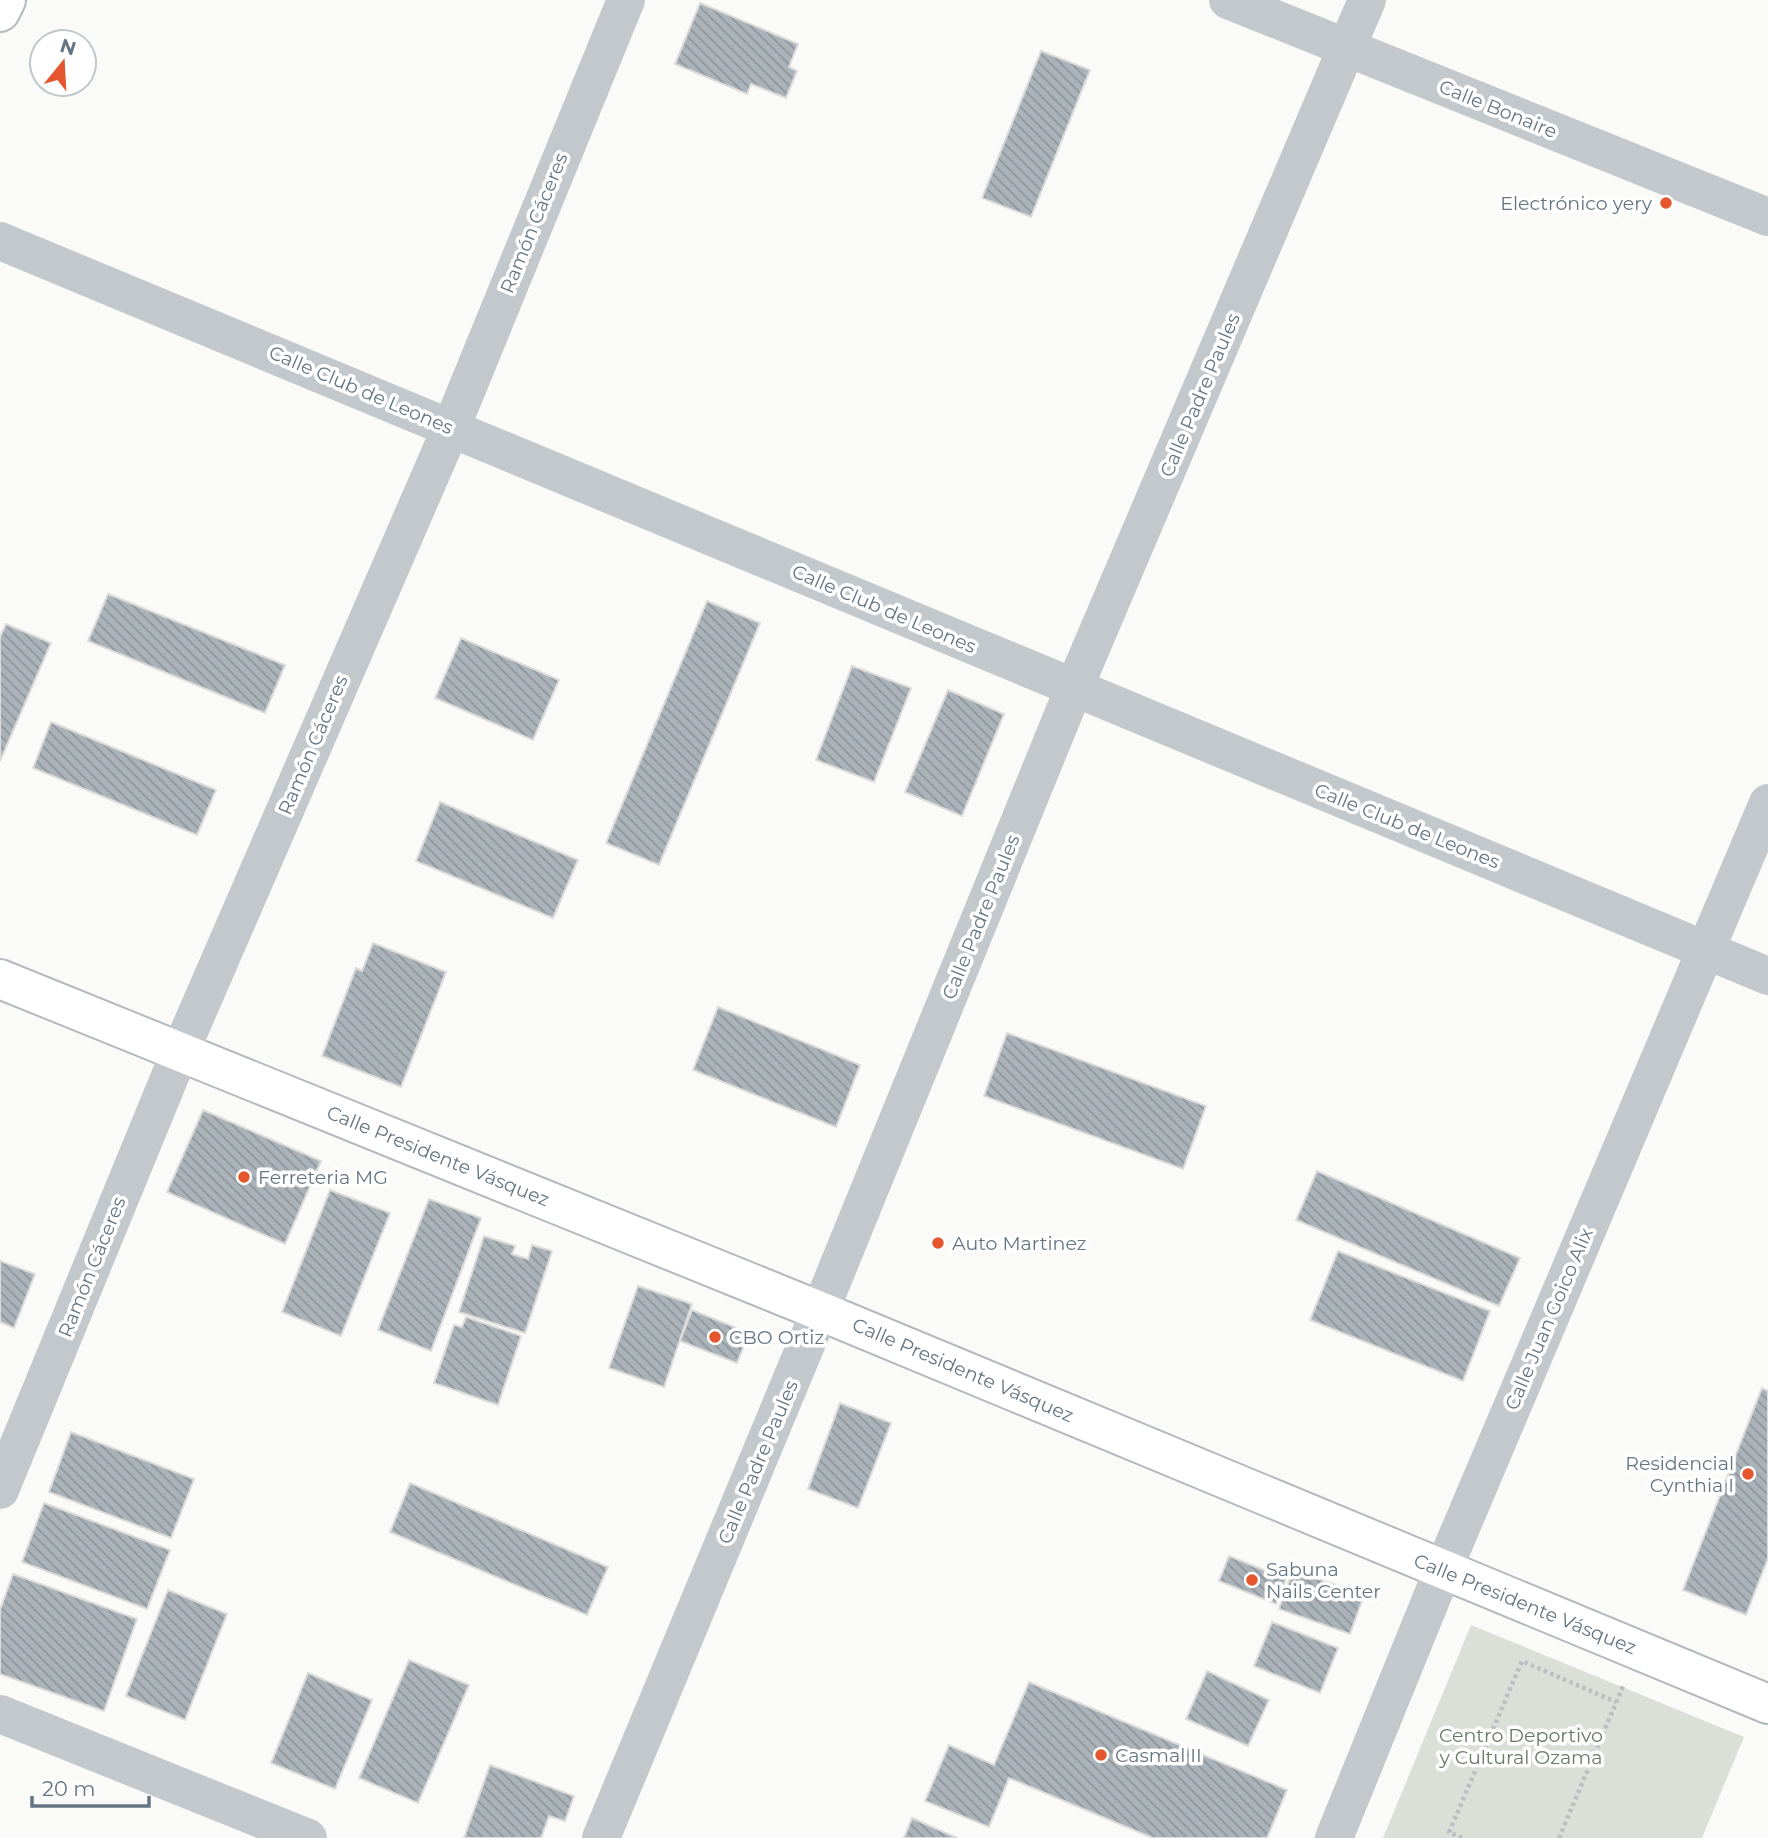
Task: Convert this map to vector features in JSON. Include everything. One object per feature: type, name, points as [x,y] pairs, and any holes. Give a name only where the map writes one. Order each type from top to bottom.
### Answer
[{"type":"street","points":[[0,12],[6,0]]},
{"type":"street","name":"Ramón Cáceres","points":[[0,1490],[180,1052],[451,428],[626,0]]},
{"type":"street","name":"Calle Bonaire","points":[[1228,0],[1768,217]]},
{"type":"street","name":"Calle Padre Paules","points":[[601,1838],[1074,688],[1367,0]]},
{"type":"street","name":"Calle Club de Leones","points":[[0,241],[1768,975]]},
{"type":"street","name":"Calle Juan Goico Alix","points":[[1334,1838],[1443,1570],[1768,803]]},
{"type":"street","name":"Calle Presidente Vásquez","points":[[0,979],[820,1311],[1768,1704]]},
{"type":"street","points":[[0,1714],[308,1838]]},
{"type":"path","points":[[1446,1838],[1522,1661],[1616,1702],[1559,1838]]},
{"type":"path","points":[[1450,1830],[1449,1832],[1462,1838]]},
{"type":"green space","name":"Centro Deportivo y Cultural Ozama","points":[[1471,1625],[1744,1737],[1702,1838],[1383,1838]]},
{"type":"building","points":[[700,3],[798,44],[789,67],[797,71],[786,98],[751,84],[747,94],[675,64]]},
{"type":"building","points":[[1041,51],[1090,70],[1031,217],[982,198]]},
{"type":"building","points":[[108,594],[285,665],[265,713],[88,641]]},
{"type":"building","points":[[707,601],[760,623],[659,865],[606,843]]},
{"type":"building","points":[[6,624],[51,643],[0,761],[0,637]]},
{"type":"building","points":[[461,638],[559,680],[533,740],[435,698]]},
{"type":"building","points":[[852,666],[911,688],[874,782],[816,760]]},
{"type":"building","points":[[948,690],[1004,714],[962,816],[905,792]]},
{"type":"building","points":[[51,722],[216,790],[197,835],[33,768]]},
{"type":"building","points":[[440,802],[578,860],[553,918],[416,861]]},
{"type":"building","points":[[373,943],[446,972],[401,1087],[322,1056],[356,968],[362,971]]},
{"type":"building","points":[[718,1007],[860,1065],[836,1127],[693,1070]]},
{"type":"building","points":[[1007,1033],[1206,1106],[1183,1169],[984,1096]]},
{"type":"building","name":"Ferreteria MG","points":[[203,1110],[321,1161],[285,1244],[167,1192]]},
{"type":"building","points":[[1317,1171],[1520,1258],[1499,1306],[1296,1220]]},
{"type":"building","points":[[330,1190],[390,1213],[341,1336],[282,1312]]},
{"type":"building","points":[[429,1199],[481,1218],[431,1351],[378,1330]]},
{"type":"building","points":[[484,1236],[515,1246],[512,1254],[528,1259],[532,1245],[552,1251],[525,1333],[459,1312]]},
{"type":"building","points":[[1338,1251],[1490,1311],[1463,1381],[1310,1320]]},
{"type":"building","points":[[0,1261],[35,1274],[14,1328],[0,1322]]},
{"type":"building","points":[[638,1286],[692,1304],[664,1387],[609,1368]]},
{"type":"building","name":"CBO Ortiz","points":[[692,1310],[749,1333],[737,1363],[680,1341]]},
{"type":"building","points":[[466,1317],[521,1336],[498,1405],[434,1383],[454,1325],[462,1327]]},
{"type":"building","name":"Residencial Cynthia I","points":[[1762,1388],[1768,1391],[1768,1558],[1746,1615],[1683,1590]]},
{"type":"building","points":[[840,1403],[891,1423],[858,1508],[808,1489]]},
{"type":"building","points":[[71,1432],[194,1479],[171,1538],[49,1492]]},
{"type":"building","points":[[410,1483],[608,1567],[587,1615],[390,1532]]},
{"type":"building","points":[[44,1503],[170,1550],[147,1609],[22,1562]]},
{"type":"building","name":"Sabuna Nails Center","points":[[1229,1556],[1286,1579],[1276,1604],[1219,1581]]},
{"type":"building","points":[[1293,1570],[1364,1595],[1350,1634],[1279,1609]]},
{"type":"building","points":[[13,1574],[137,1619],[104,1711],[0,1674],[0,1610]]},
{"type":"building","points":[[168,1590],[227,1614],[185,1720],[126,1696]]},
{"type":"building","points":[[1272,1622],[1338,1648],[1320,1693],[1254,1666]]},
{"type":"building","points":[[409,1660],[469,1685],[418,1803],[359,1778]]},
{"type":"building","points":[[1207,1671],[1269,1700],[1248,1746],[1186,1719]]},
{"type":"building","points":[[308,1673],[372,1700],[335,1789],[271,1763]]},
{"type":"building","name":"Casmal II","points":[[1029,1682],[1287,1790],[1267,1838],[1153,1838],[1009,1778],[989,1827],[925,1801],[949,1745],[994,1765]]},
{"type":"building","points":[[490,1765],[574,1796],[565,1821],[549,1816],[541,1838],[464,1838]]},
{"type":"building","points":[[912,1818],[957,1838],[904,1838]]},
{"type":"place","name":"Electrónico yery","points":[[1666,203]]},
{"type":"place","name":"Ferreteria MG","points":[[244,1177]]},
{"type":"place","name":"Auto Martinez","points":[[938,1243]]},
{"type":"place","name":"CBO Ortiz","points":[[715,1337]]},
{"type":"place","name":"Residencial Cynthia I","points":[[1748,1474]]},
{"type":"place","name":"Sabuna Nails Center","points":[[1252,1580]]},
{"type":"place","name":"Casmal II","points":[[1101,1755]]}]
